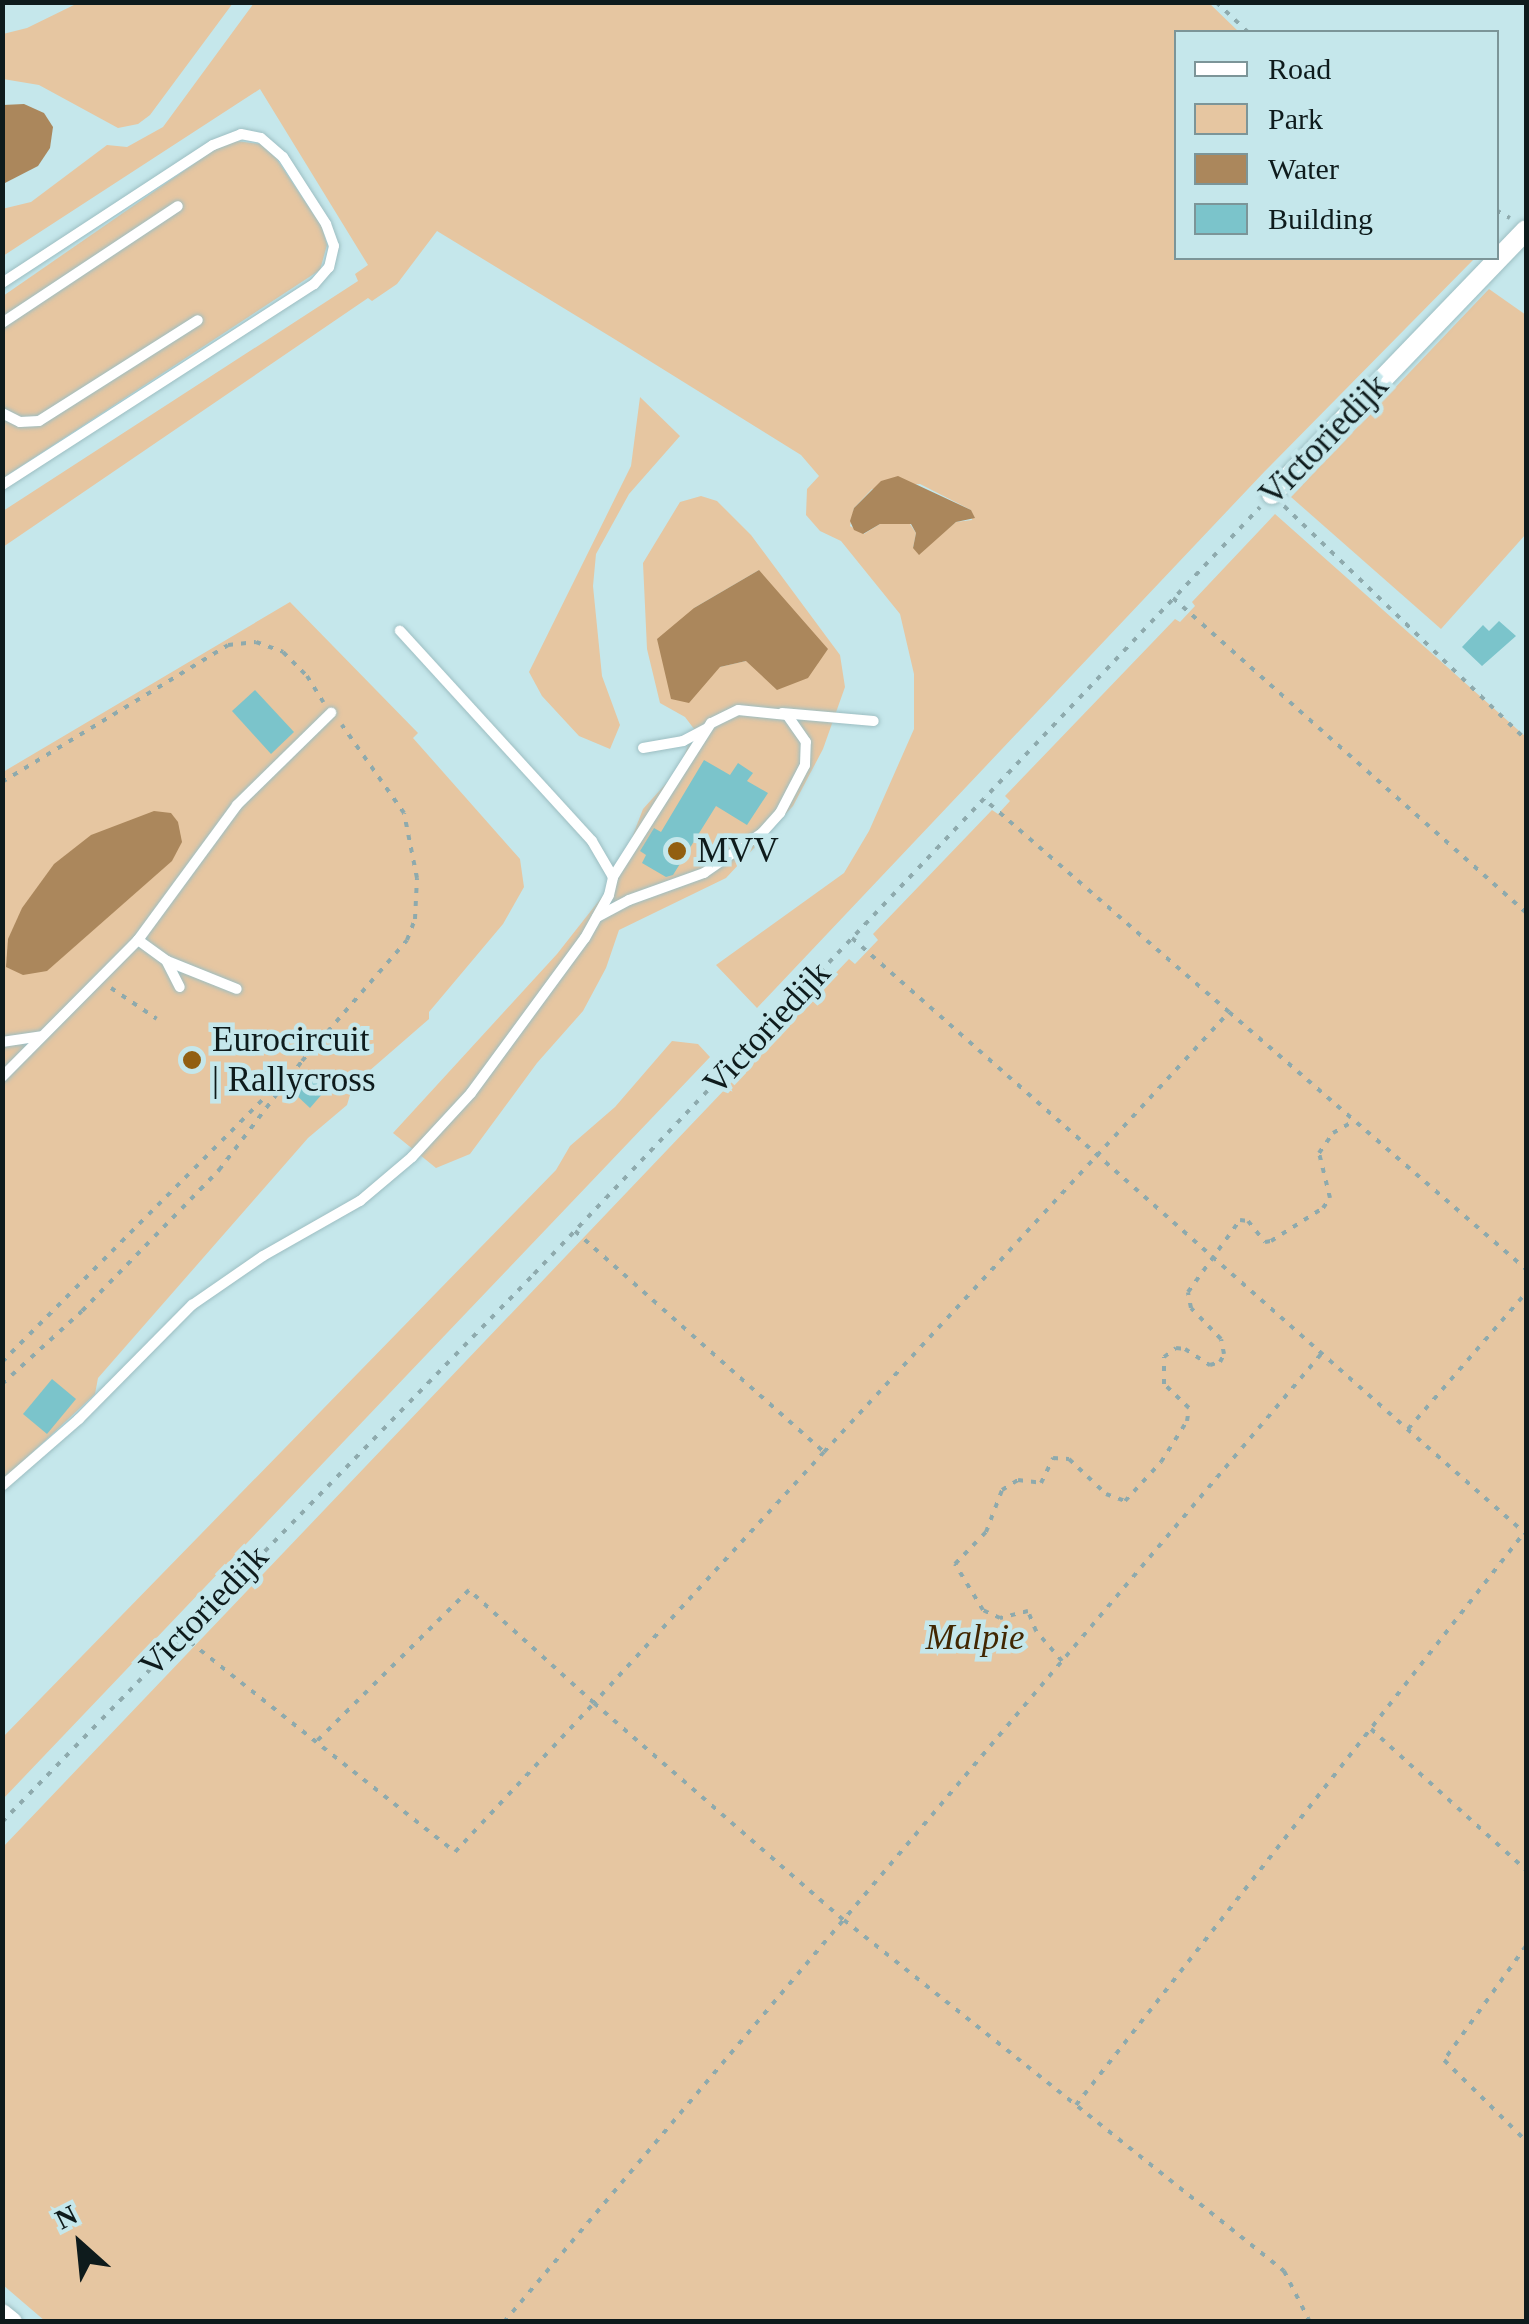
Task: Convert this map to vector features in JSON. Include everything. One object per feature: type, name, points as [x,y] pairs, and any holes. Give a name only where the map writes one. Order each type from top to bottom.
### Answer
[{"type":"street","name":"Victoriedijk","points":[[1499,258],[1526,230]]},
{"type":"street","name":"Victoriedijk","points":[[1272,494],[1497,260]]},
{"type":"street","points":[[2,2314],[12,2322]]},
{"type":"lane","points":[[2,283],[213,145],[241,134],[262,138],[284,156],[326,224],[334,246],[329,267],[314,284],[2,485]]},
{"type":"lane","points":[[2,323],[178,206]]},
{"type":"lane","points":[[2,413],[20,422],[39,422],[198,320]]},
{"type":"lane","points":[[400,632],[592,841],[613,877]]},
{"type":"lane","points":[[2,1486],[78,1419],[192,1305],[264,1256],[360,1201],[412,1157],[471,1093],[596,918],[613,877],[718,716],[738,710],[874,721]]},
{"type":"lane","points":[[596,918],[715,866],[746,847],[780,813],[795,789],[808,751],[793,723],[781,712]]},
{"type":"lane","points":[[2,1077],[138,940],[237,805],[331,713]]},
{"type":"lane","points":[[643,748],[683,742],[708,727]]},
{"type":"lane","points":[[138,940],[167,962],[238,989]]},
{"type":"lane","points":[[167,962],[180,987]]},
{"type":"lane","points":[[2,1042],[47,1033]]},
{"type":"path","points":[[1216,2],[1246,30]]},
{"type":"path","points":[[1272,494],[1526,740]]},
{"type":"path","name":"Victoriedijk","points":[[2,1822],[180,1634],[576,1231],[1272,494]]},
{"type":"path","points":[[1174,598],[1526,913]]},
{"type":"path","points":[[2,782],[228,646],[256,642],[283,652],[307,676],[364,752],[404,813],[417,878],[415,919],[392,962],[302,1061],[232,1126],[2,1362]]},
{"type":"path","points":[[984,799],[1526,1269]]},
{"type":"path","points":[[852,938],[1526,1533],[1076,2105]]},
{"type":"path","points":[[99,979],[157,1018]]},
{"type":"path","points":[[180,1634],[455,1852],[1229,1012]]},
{"type":"path","points":[[2,1384],[95,1299],[219,1170],[302,1061]]},
{"type":"path","points":[[1062,1661],[1036,1630],[1028,1611],[1000,1618],[984,1610],[955,1564],[986,1532],[1002,1490],[1018,1480],[1042,1483],[1053,1458],[1068,1459],[1113,1499],[1125,1501],[1161,1462],[1187,1421],[1189,1408],[1164,1384],[1164,1358],[1176,1348],[1184,1349],[1210,1365],[1224,1354],[1220,1339],[1188,1301],[1188,1292],[1216,1259],[1240,1220],[1248,1221],[1264,1242],[1272,1241],[1324,1208],[1330,1198],[1318,1153],[1333,1133],[1354,1121]]},
{"type":"path","points":[[576,1231],[824,1452]]},
{"type":"path","points":[[1408,1429],[1526,1293]]},
{"type":"path","points":[[504,2322],[1322,1353]]},
{"type":"path","points":[[316,1742],[470,1590],[844,1920],[1284,2271],[1310,2322]]},
{"type":"path","points":[[1371,1729],[1526,1870]]},
{"type":"path","points":[[1526,1946],[1444,2060],[1526,2141]]},
{"type":"green space","points":[[1208,2],[1237,30],[1174,30],[1174,260],[1473,260],[1265,471],[757,1008],[716,965],[844,873],[869,831],[914,729],[914,674],[900,614],[841,541],[820,531],[806,515],[807,489],[819,476],[801,455],[616,340],[437,231],[397,284],[372,301],[368,298],[3,547],[3,511],[358,281],[355,274],[368,265],[260,89],[3,256],[2,209],[31,202],[107,145],[127,147],[163,127],[254,3]],"holes":[[[920,484],[971,510],[972,520],[956,522],[934,540],[913,548],[916,533],[910,524],[880,524],[864,534],[850,526],[854,508],[872,489]]]},
{"type":"green space","points":[[78,3],[233,3],[150,115],[138,124],[118,128],[39,85],[3,79],[3,34],[27,28]]},
{"type":"green space","points":[[236,141],[260,144],[276,158],[322,227],[327,245],[320,270],[3,478],[3,296],[214,150]]},
{"type":"green space","points":[[1489,289],[1526,315],[1526,534],[1441,629],[1291,497]]},
{"type":"green space","points":[[640,397],[680,436],[629,494],[596,554],[593,586],[602,676],[620,725],[610,749],[579,736],[542,696],[529,672],[631,466]]},
{"type":"green space","points":[[701,496],[717,501],[751,535],[840,655],[845,687],[823,749],[793,806],[726,878],[619,930],[606,968],[583,1011],[537,1063],[470,1154],[436,1168],[393,1133],[557,954],[616,879],[643,809],[679,769],[689,743],[704,742],[685,717],[660,703],[647,649],[643,563],[680,502]],"holes":[[[759,570],[746,661],[720,667],[694,608]]]},
{"type":"green space","name":"Malpie","points":[[1275,514],[1526,737],[1526,2321],[45,2321],[3,2285],[3,1847],[849,959],[855,964],[878,940],[873,934],[992,810],[998,814],[1010,801],[1005,796],[1175,619],[1180,622],[1195,606],[1192,602]]},
{"type":"green space","name":"Eurocircuit | Rallycross","points":[[290,602],[418,733],[413,738],[520,859],[524,887],[503,924],[429,1012],[429,1019],[353,1085],[347,1105],[308,1138],[98,1378],[95,1394],[3,1480],[3,772]]},
{"type":"green space","points":[[672,1041],[698,1044],[710,1057],[3,1799],[3,1737],[556,1170],[570,1146],[615,1107]]},
{"type":"water","points":[[24,104],[44,113],[53,127],[50,148],[38,166],[3,184],[3,105]]},
{"type":"water","points":[[898,476],[971,510],[975,518],[956,522],[919,555],[913,548],[916,533],[911,524],[880,524],[863,534],[854,530],[850,521],[854,508],[881,481]]},
{"type":"water","points":[[759,570],[828,649],[808,678],[777,690],[746,661],[720,667],[689,703],[671,699],[657,639],[694,608]]},
{"type":"water","points":[[154,811],[171,813],[178,822],[182,842],[172,861],[47,971],[23,975],[6,967],[8,939],[22,908],[54,864],[91,835]]},
{"type":"building","points":[[1499,621],[1516,636],[1482,666],[1462,647],[1483,625],[1489,631]]},
{"type":"building","points":[[255,690],[294,732],[271,754],[232,711]]},
{"type":"building","points":[[704,760],[730,775],[738,763],[753,773],[747,781],[768,793],[747,825],[716,806],[673,875],[666,877],[642,863],[646,855],[640,851],[654,828],[661,832]]},
{"type":"building","points":[[314,1072],[330,1085],[310,1108],[295,1094]]},
{"type":"building","points":[[52,1379],[76,1399],[47,1434],[23,1414]]},
{"type":"place","name":"MVV","points":[[677,851]]},
{"type":"place","name":"Eurocircuit | Rallycross","points":[[192,1060]]}]
